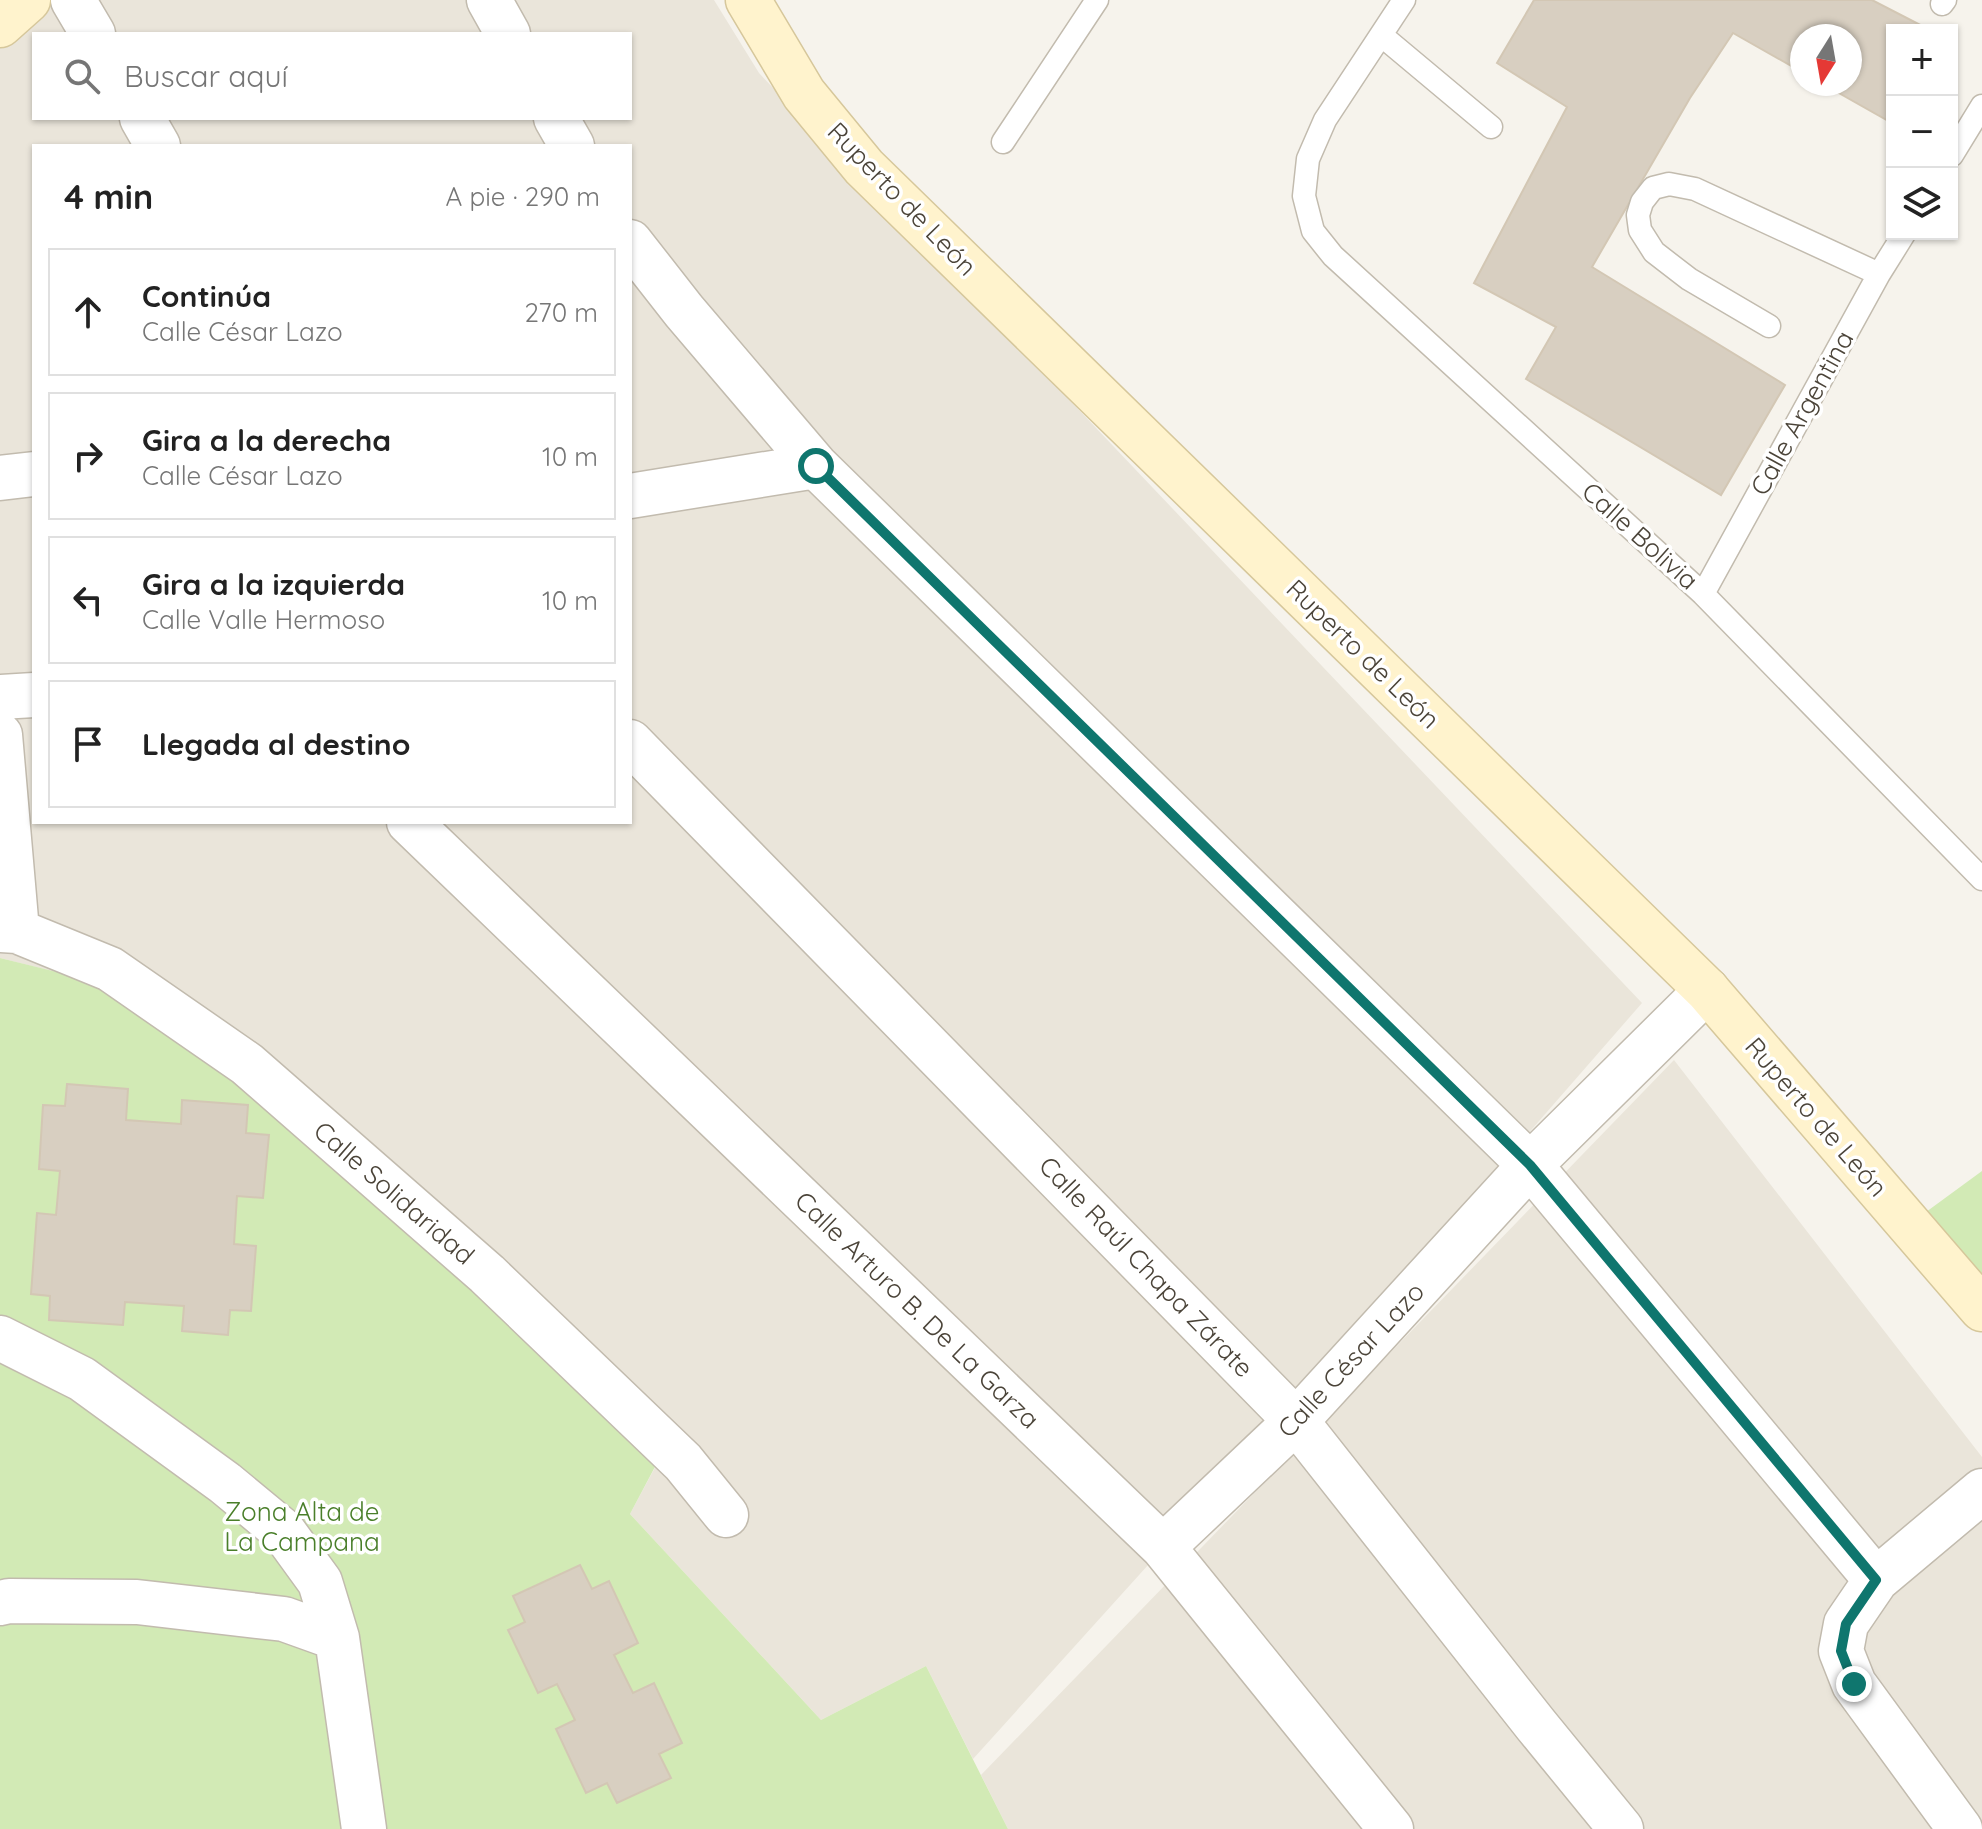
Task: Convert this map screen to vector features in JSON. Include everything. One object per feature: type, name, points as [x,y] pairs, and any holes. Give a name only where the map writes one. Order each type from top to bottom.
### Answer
[{"type":"street","points":[[0,25],[28,0]]},
{"type":"street","points":[[73,0],[92,32]]},
{"type":"street","points":[[489,0],[507,32]]},
{"type":"street","name":"Ruperto de León","points":[[748,0],[804,94],[864,167],[1707,990],[1982,1309]]},
{"type":"street","points":[[143,120],[157,144]]},
{"type":"street","points":[[557,120],[571,144]]},
{"type":"street","points":[[632,245],[684,311],[816,466],[1530,1165],[1876,1580]]},
{"type":"street","points":[[632,496],[816,466]]},
{"type":"street","points":[[0,478],[32,474]]},
{"type":"street","points":[[0,697],[32,695]]},
{"type":"street","name":"Calle Solidaridad","points":[[0,735],[8,930],[110,969],[247,1064],[487,1274],[683,1462],[726,1515]]},
{"type":"street","name":"Calle Raúl Chapa Zárate","points":[[632,744],[1296,1421],[1621,1829]]},
{"type":"street","name":"Calle Arturo B. De La Garza","points":[[411,824],[1163,1547],[1391,1829]]},
{"type":"street","name":"Calle César Lazo","points":[[1163,1547],[1296,1421],[1530,1165],[1707,990]]},
{"type":"street","points":[[0,1338],[82,1379],[225,1483],[283,1531],[320,1582],[337,1638],[364,1829]]},
{"type":"street","points":[[1960,1829],[1854,1684],[1841,1651],[1846,1624],[1876,1580],[1982,1491]]},
{"type":"street","points":[[0,1603],[137,1602],[284,1619],[337,1638]]},
{"type":"lane","points":[[1003,142],[1097,0]]},
{"type":"lane","points":[[1404,0],[1381,35],[1491,127]]},
{"type":"lane","name":"Calle Bolivia","points":[[1381,35],[1325,120],[1308,159],[1304,196],[1313,231],[1333,256],[1703,594],[1982,879]]},
{"type":"lane","points":[[1958,145],[1982,106]]},
{"type":"lane","points":[[1769,326],[1689,279],[1654,252],[1640,230],[1638,215],[1642,202],[1653,188],[1669,184],[1695,189],[1879,274]]},
{"type":"lane","name":"Calle Argentina","points":[[1703,594],[1900,240]]},
{"type":"shaded area","points":[[0,0],[714,0],[759,73],[1642,1003],[1260,1441],[973,1759],[926,1666],[821,1720],[630,1514],[666,1447],[119,988],[0,958]]},
{"type":"shaded area","points":[[1674,1060],[1982,1457],[1982,1829],[1008,1829],[981,1775]]},
{"type":"green space","name":"Zona Alta de La Campana","points":[[0,958],[118,987],[373,1183],[666,1446],[630,1514],[821,1720],[926,1666],[1008,1829],[0,1829]]},
{"type":"green space","points":[[1982,1171],[1982,1277],[1926,1212]]},
{"type":"building","points":[[1534,0],[1872,0],[1918,24],[1886,24],[1886,120],[1844,96],[1862,96],[1862,24],[1790,24],[1790,65],[1733,33],[1690,98],[1592,267],[1785,385],[1721,495],[1526,379],[1556,327],[1474,283],[1567,107],[1497,63]]},
{"type":"building","points":[[67,1084],[128,1089],[126,1120],[181,1124],[182,1100],[248,1105],[246,1133],[269,1135],[263,1198],[237,1196],[234,1244],[256,1246],[251,1311],[230,1310],[228,1335],[182,1331],[184,1306],[125,1302],[123,1325],[49,1320],[50,1296],[31,1294],[37,1213],[56,1215],[60,1171],[39,1169],[43,1105],[65,1106]]},
{"type":"building","points":[[580,1565],[592,1589],[609,1581],[638,1643],[614,1655],[633,1693],[654,1683],[682,1743],[659,1754],[671,1778],[617,1803],[607,1783],[586,1793],[556,1729],[575,1720],[557,1684],[538,1693],[508,1630],[525,1622],[513,1596]]},
{"type":"route","points":[[816,466],[1530,1165],[1876,1580],[1846,1624],[1841,1651],[1854,1684]]}]
